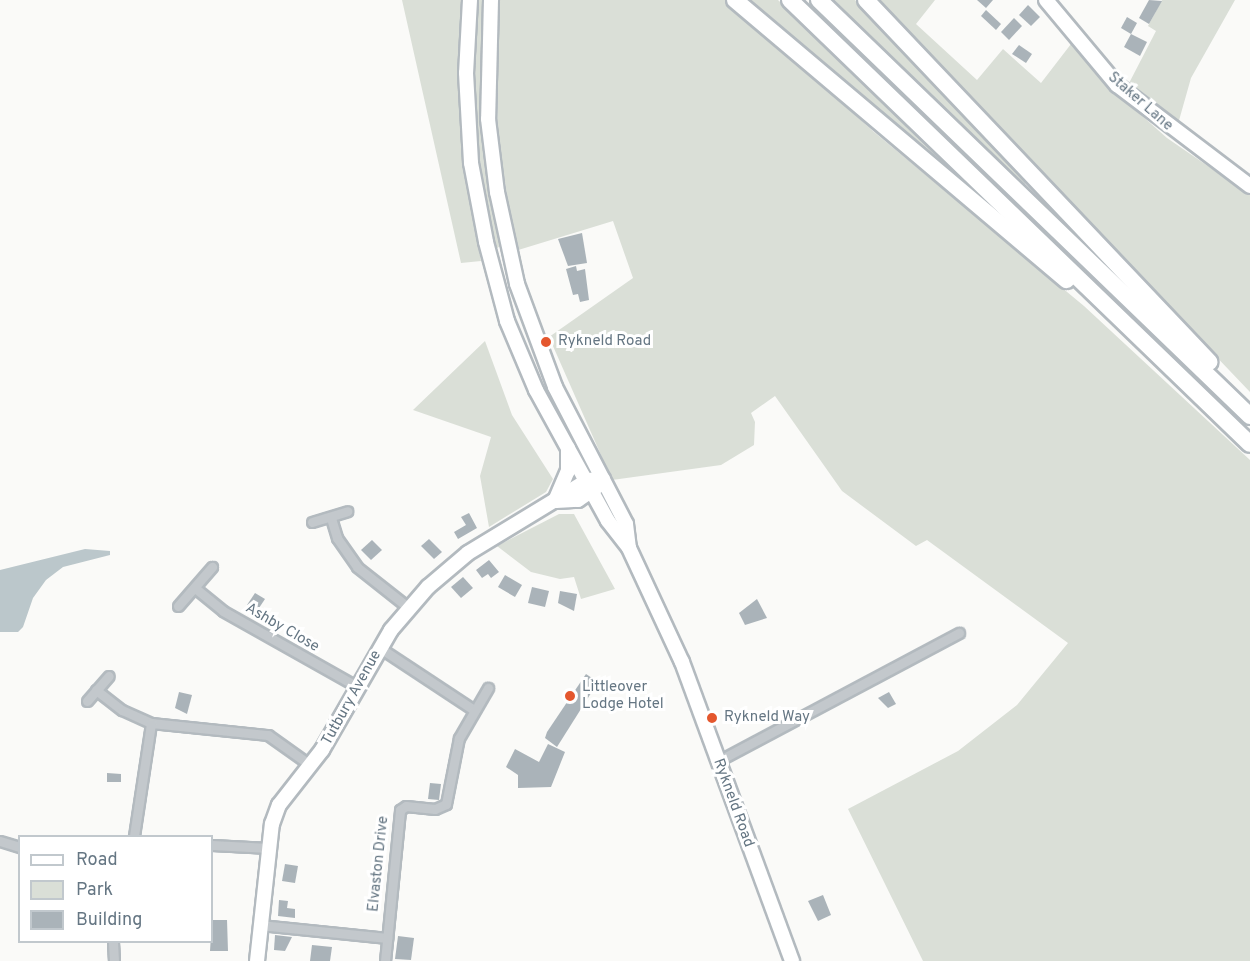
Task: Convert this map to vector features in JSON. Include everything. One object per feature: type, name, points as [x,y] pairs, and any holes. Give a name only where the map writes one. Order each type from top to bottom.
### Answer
[{"type":"highway","points":[[735,0],[932,169],[1134,333]]},
{"type":"highway","points":[[790,0],[1250,444]]},
{"type":"highway","points":[[819,0],[1250,417]]},
{"type":"highway","points":[[866,0],[1250,408]]},
{"type":"street","name":"Rykneld Road","points":[[470,0],[468,118],[486,242],[513,337],[536,390],[591,486],[608,521],[629,548],[682,662],[792,961]]},
{"type":"street","name":"Rykneld Road","points":[[491,0],[488,119],[505,234],[541,354],[626,524],[629,548]]},
{"type":"street","name":"Staker Lane","points":[[1046,0],[1117,85],[1250,186]]},
{"type":"street","points":[[555,502],[568,471],[568,446]]},
{"type":"street","points":[[591,486],[603,479]]},
{"type":"street","name":"Tutbury Avenue","points":[[256,961],[269,848],[279,805],[332,735],[380,648],[409,608],[468,552],[555,502],[578,500],[591,486]]},
{"type":"street","points":[[312,522],[347,512]]},
{"type":"street","points":[[331,518],[337,538],[352,561],[409,608]]},
{"type":"street","points":[[178,606],[212,567]]},
{"type":"street","name":"Ashby Close","points":[[195,588],[223,611],[358,687]]},
{"type":"street","points":[[718,761],[959,633]]},
{"type":"street","points":[[380,648],[474,710]]},
{"type":"street","points":[[87,701],[109,676]]},
{"type":"street","name":"Elvaston Drive","points":[[385,961],[400,810],[406,806],[435,809],[446,804],[459,738],[488,688]]},
{"type":"street","points":[[96,690],[122,710],[151,723],[252,731],[281,741],[310,765]]},
{"type":"street","points":[[134,835],[151,723]]},
{"type":"street","points":[[0,841],[18,846]]},
{"type":"street","points":[[213,846],[269,848]]},
{"type":"street","points":[[260,925],[387,938]]},
{"type":"street","points":[[113,943],[114,961]]},
{"type":"green space","points":[[402,0],[463,0],[458,88],[466,176],[481,261],[461,263]]},
{"type":"green space","points":[[477,0],[484,0],[481,106],[484,154],[500,246],[496,249],[476,140],[474,40]]},
{"type":"green space","points":[[499,0],[728,0],[874,132],[1084,306],[1250,460],[1250,961],[923,961],[848,809],[958,751],[1017,705],[1068,643],[927,540],[916,546],[842,491],[775,396],[751,413],[755,422],[754,445],[721,465],[612,480],[549,337],[633,278],[613,221],[515,251],[497,128]]},
{"type":"green space","points":[[743,0],[778,0],[946,161],[945,167]]},
{"type":"green space","points":[[828,0],[855,0],[1026,182],[1024,187]]},
{"type":"green space","points":[[876,0],[935,0],[916,24],[977,80],[1003,49],[1041,83],[1071,44],[1105,83],[1167,138],[1250,195],[1250,392]]},
{"type":"green space","points":[[1162,0],[1235,0],[1191,78],[1178,124],[1127,87],[1156,31],[1148,26]]},
{"type":"green space","points":[[485,341],[512,415],[553,479],[546,492],[489,527],[480,476],[491,437],[413,410]]},
{"type":"green space","points":[[559,514],[574,514],[615,589],[581,599],[574,577],[560,579],[531,572],[497,546]]},
{"type":"shaded area","points":[[85,549],[110,551],[110,555],[63,567],[46,580],[33,598],[23,627],[18,632],[0,632],[0,570]]},
{"type":"building","points":[[977,0],[993,0],[986,8]]},
{"type":"building","points":[[1149,0],[1162,1],[1149,24],[1139,18]]},
{"type":"building","points":[[1028,5],[1040,17],[1031,26],[1019,15]]},
{"type":"building","points":[[986,10],[1001,24],[996,30],[981,16]]},
{"type":"building","points":[[1127,17],[1137,23],[1131,34],[1121,28]]},
{"type":"building","points":[[1014,18],[1022,26],[1009,40],[1001,32]]},
{"type":"building","points":[[1131,34],[1147,42],[1140,56],[1124,47]]},
{"type":"building","points":[[1019,45],[1032,54],[1026,63],[1012,54]]},
{"type":"building","points":[[582,233],[587,263],[568,266],[558,239]]},
{"type":"building","points":[[576,266],[577,271],[585,269],[589,300],[580,302],[578,294],[573,295],[566,269]]},
{"type":"building","points":[[469,513],[477,528],[458,539],[454,532],[466,525],[461,517]]},
{"type":"building","points":[[429,539],[442,552],[434,559],[421,546]]},
{"type":"building","points":[[372,540],[382,550],[371,560],[361,550]]},
{"type":"building","points":[[489,560],[499,572],[491,578],[488,574],[482,578],[476,570]]},
{"type":"building","points":[[505,575],[522,585],[515,597],[498,587]]},
{"type":"building","points":[[463,577],[473,588],[461,598],[451,587]]},
{"type":"building","points":[[532,587],[549,591],[545,607],[528,603]]},
{"type":"building","points":[[560,591],[577,594],[574,611],[558,603]]},
{"type":"building","points":[[255,593],[265,599],[257,611],[247,605]]},
{"type":"building","points":[[757,599],[767,618],[745,625],[739,613]]},
{"type":"building","points":[[586,674],[598,682],[557,747],[545,738],[547,732]]},
{"type":"building","points":[[179,692],[192,695],[187,714],[175,708]]},
{"type":"building","points":[[889,692],[896,704],[888,708],[878,698]]},
{"type":"building","points":[[548,744],[565,752],[551,787],[518,788],[518,775],[506,767],[515,749],[539,762]]},
{"type":"building","points":[[107,773],[121,774],[121,782],[107,782]]},
{"type":"building","points":[[430,783],[441,784],[439,800],[428,799]]},
{"type":"building","points":[[285,864],[298,866],[295,883],[282,881]]},
{"type":"building","points":[[823,895],[831,915],[818,921],[808,901]]},
{"type":"building","points":[[279,900],[288,901],[287,908],[295,909],[295,918],[278,916]]},
{"type":"building","points":[[213,920],[227,920],[228,951],[210,951],[211,943],[213,943]]},
{"type":"building","points":[[275,935],[292,937],[285,951],[274,950]]},
{"type":"building","points":[[398,936],[414,938],[411,960],[395,959]]},
{"type":"building","points":[[312,945],[332,947],[330,961],[310,961]]},
{"type":"place","name":"Rykneld Road","points":[[546,342]]},
{"type":"place","name":"Littleover Lodge Hotel","points":[[570,696]]},
{"type":"place","name":"Rykneld Way","points":[[712,718]]}]
